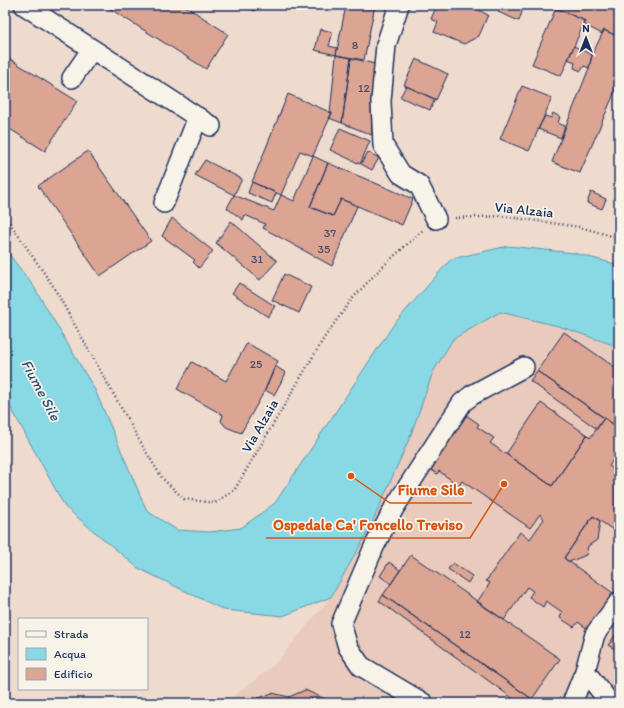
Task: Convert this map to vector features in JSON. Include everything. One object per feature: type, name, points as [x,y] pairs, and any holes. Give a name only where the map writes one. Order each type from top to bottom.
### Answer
[{"type":"street","points":[[24,5],[205,122],[164,203]]},
{"type":"street","points":[[399,5],[386,45],[381,100],[383,145],[401,174],[419,185],[436,219]]},
{"type":"street","points":[[72,78],[92,49]]},
{"type":"street","points":[[423,703],[361,666],[348,647],[341,624],[374,547],[394,508],[462,403],[524,367]]},
{"type":"street","points":[[572,703],[585,671],[594,634],[619,602]]},
{"type":"street","points":[[585,671],[610,703]]},
{"type":"path","name":"Via Alzaia","points":[[5,216],[53,286],[162,478],[184,499],[215,503],[235,490],[324,338],[352,299],[381,268],[436,219],[501,216],[580,227],[619,238]]},
{"type":"shaded area","points":[[500,312],[543,322],[619,348],[619,703],[225,703],[274,665],[331,597],[369,530],[410,437],[433,372],[453,339]]},
{"type":"water","points":[[508,246],[574,253],[619,265],[619,347],[558,326],[500,312],[453,339],[433,372],[410,437],[369,530],[331,597],[283,616],[224,610],[138,568],[65,507],[5,397],[5,249],[34,287],[95,390],[147,511],[177,530],[210,532],[241,528],[275,503],[394,324],[451,259]]},
{"type":"building","points":[[104,5],[184,5],[228,34],[206,69]]},
{"type":"building","points":[[245,5],[258,5],[254,11]]},
{"type":"building","points":[[346,5],[375,5],[364,60],[336,55]]},
{"type":"building","points":[[437,5],[444,5],[452,9],[453,5],[465,8],[466,5],[469,5],[488,15],[479,36],[464,44],[434,32],[438,22],[431,19]]},
{"type":"building","points":[[501,5],[524,5],[519,21],[498,12]]},
{"type":"building","points":[[549,5],[619,5],[619,37],[604,30],[602,34],[583,24],[585,21]]},
{"type":"building","points":[[556,8],[585,21],[561,76],[532,64]]},
{"type":"building","points":[[320,29],[333,32],[329,46],[337,48],[336,55],[315,50]]},
{"type":"building","points":[[604,30],[619,37],[619,82],[580,173],[552,162],[589,68],[592,55]]},
{"type":"building","points":[[574,46],[592,55],[589,68],[584,66],[581,71],[574,68],[575,62],[568,59]]},
{"type":"building","points":[[336,55],[351,58],[342,123],[329,118],[332,113],[330,113]]},
{"type":"building","points":[[5,56],[77,101],[45,151],[5,126]]},
{"type":"building","points":[[351,58],[375,64],[371,105],[372,135],[342,123]]},
{"type":"building","points":[[416,59],[448,74],[436,100],[404,85]]},
{"type":"building","points":[[406,86],[435,99],[430,110],[400,97]]},
{"type":"building","points":[[522,86],[552,98],[529,151],[500,139]]},
{"type":"building","points":[[288,94],[332,113],[313,156],[300,151],[281,195],[252,182]]},
{"type":"building","points":[[553,113],[560,117],[558,123],[565,126],[561,138],[538,129],[545,116],[551,118]]},
{"type":"building","points":[[340,128],[370,141],[360,164],[330,150]]},
{"type":"building","points":[[88,151],[151,241],[100,276],[38,186]]},
{"type":"building","points":[[368,152],[379,158],[372,170],[361,164]]},
{"type":"building","points":[[313,156],[328,163],[310,207],[333,216],[341,199],[357,206],[332,266],[263,228],[265,224],[245,215],[243,220],[227,208],[234,195],[274,211],[281,195],[294,201]]},
{"type":"building","points":[[205,160],[242,179],[234,195],[195,175]]},
{"type":"building","points":[[328,163],[413,199],[402,225],[341,199],[333,216],[310,207]]},
{"type":"building","points":[[252,182],[276,193],[272,203],[248,193]]},
{"type":"building","points":[[591,192],[606,199],[602,209],[587,203]]},
{"type":"building","points":[[172,218],[213,251],[199,268],[193,262],[195,260],[162,236]]},
{"type":"building","points":[[231,221],[277,261],[260,280],[216,243]]},
{"type":"building","points":[[284,274],[311,287],[299,313],[272,300]]},
{"type":"building","points":[[239,283],[275,306],[268,317],[232,293]]},
{"type":"building","points":[[564,332],[619,370],[619,428],[537,371]]},
{"type":"building","points":[[247,343],[278,361],[265,390],[241,433],[226,427],[221,421],[223,415],[177,389],[192,362],[226,381]]},
{"type":"building","points":[[275,366],[286,373],[274,395],[265,390]]},
{"type":"building","points":[[537,371],[604,418],[597,429],[530,381]]},
{"type":"building","points":[[541,403],[587,435],[552,486],[506,454]]},
{"type":"building","points":[[466,415],[479,424],[477,427],[494,438],[490,443],[552,486],[587,435],[590,438],[604,418],[619,428],[619,451],[609,466],[619,473],[619,534],[593,516],[564,558],[613,593],[588,629],[578,622],[574,627],[560,618],[562,612],[546,601],[543,607],[529,597],[533,591],[527,587],[504,620],[477,602],[490,583],[486,581],[520,532],[530,539],[544,519],[540,514],[530,528],[462,481],[459,486],[439,471],[437,474],[429,468]]},
{"type":"building","points":[[593,516],[600,521],[597,540],[588,546],[586,555],[569,562],[564,558]]},
{"type":"building","points":[[411,555],[560,659],[532,699],[383,595]]},
{"type":"building","points":[[389,562],[400,570],[391,584],[380,576]]},
{"type":"building","points":[[453,563],[472,576],[468,583],[448,569]]},
{"type":"building","points":[[383,595],[532,699],[528,703],[519,703],[379,601]]},
{"type":"building","points":[[619,630],[619,652],[608,645]]},
{"type":"building","points":[[305,690],[334,703],[290,703],[289,697]]},
{"type":"building","points":[[272,693],[289,697],[290,703],[253,703],[254,700]]},
{"type":"place","name":"Fiume Sile","points":[[351,476]]},
{"type":"place","name":"Ospedale Ca' Foncello Treviso","points":[[504,484]]}]
